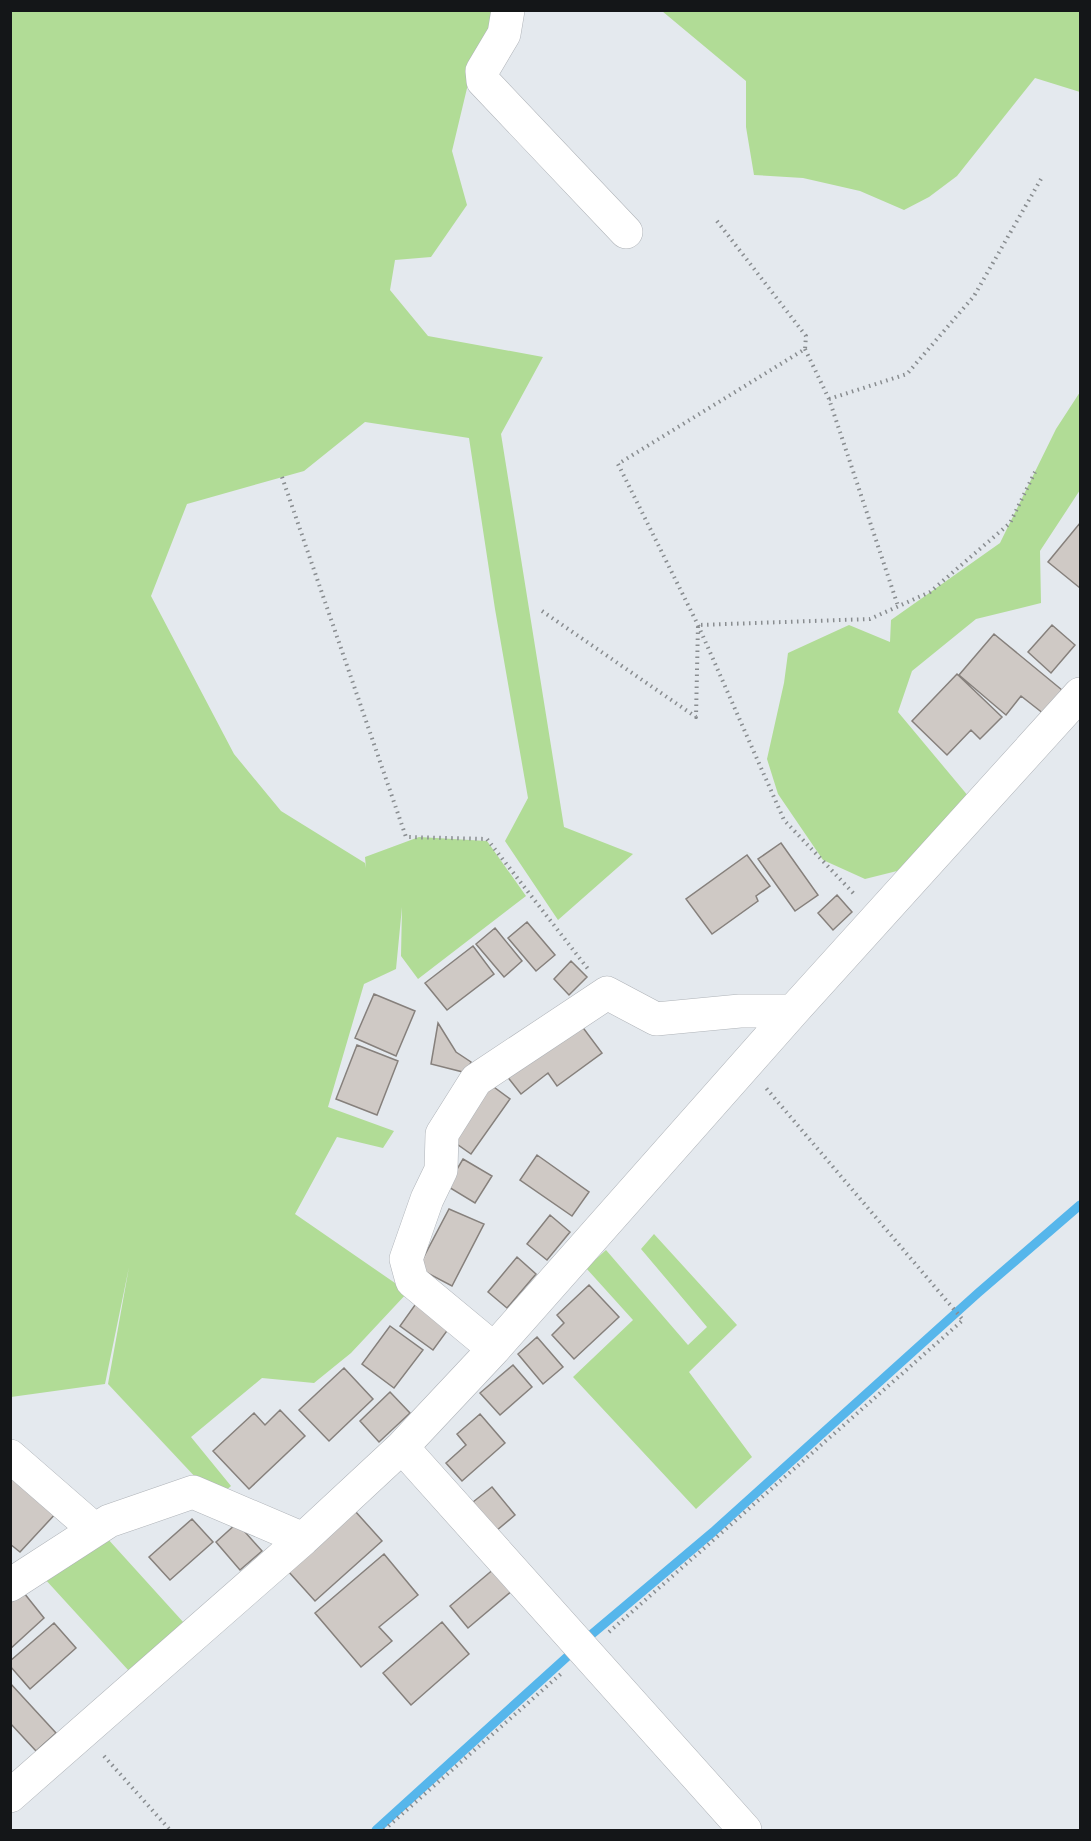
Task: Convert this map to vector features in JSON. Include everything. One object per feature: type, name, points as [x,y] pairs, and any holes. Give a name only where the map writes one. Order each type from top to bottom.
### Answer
[{"type":"street","points":[[508,10],[504,34],[482,71],[483,81],[626,232]]},
{"type":"street","points":[[10,1796],[303,1539],[402,1447],[494,1349],[793,1011],[1080,694]]},
{"type":"street","points":[[494,1349],[412,1281],[406,1259],[427,1199],[441,1170],[442,1134],[477,1080],[607,993],[656,1018],[740,1011],[793,1011]]},
{"type":"street","points":[[402,1447],[745,1830]]},
{"type":"street","points":[[10,1456],[95,1530]]},
{"type":"street","points":[[10,1585],[109,1521],[193,1492],[303,1539]]},
{"type":"path","points":[[830,399],[908,374],[974,296],[1041,179]]},
{"type":"path","points":[[717,221],[806,336],[805,349],[830,399],[898,606]]},
{"type":"path","points":[[805,349],[618,464],[698,626],[784,820],[877,918]]},
{"type":"path","points":[[698,626],[870,619],[930,592],[1010,523],[1035,472]]},
{"type":"path","points":[[282,477],[406,837],[487,839],[607,993]]},
{"type":"path","points":[[542,611],[696,717],[698,626]]},
{"type":"path","points":[[384,1830],[963,1320],[746,1065]]},
{"type":"path","points":[[83,1732],[170,1830]]},
{"type":"green space","points":[[10,11],[497,11],[468,84],[452,151],[467,205],[431,257],[395,260],[390,290],[428,336],[543,357],[501,434],[564,827],[633,854],[558,920],[505,841],[528,798],[495,609],[469,438],[365,422],[304,471],[187,504],[151,596],[234,754],[281,811],[365,863],[366,868],[365,857],[419,837],[487,841],[526,896],[418,979],[401,956],[402,907],[396,969],[364,984],[328,1107],[394,1131],[383,1148],[337,1137],[295,1214],[408,1292],[351,1353],[314,1383],[262,1378],[191,1437],[231,1486],[222,1494],[198,1480],[108,1384],[129,1267],[105,1384],[11,1397]]},
{"type":"green space","points":[[662,11],[1080,11],[1080,92],[1035,78],[957,176],[929,197],[904,210],[860,191],[803,178],[754,175],[746,127],[746,81]]},
{"type":"green space","points":[[1080,392],[1080,490],[1040,551],[1041,603],[976,619],[912,671],[898,712],[969,797],[897,871],[865,879],[823,860],[778,794],[767,759],[784,683],[788,653],[849,625],[890,642],[891,620],[1000,543],[1056,429]]},
{"type":"green space","points":[[654,1234],[737,1325],[689,1372],[752,1457],[696,1509],[573,1377],[633,1320],[586,1268],[606,1250],[688,1345],[707,1327],[641,1249]]},
{"type":"green space","points":[[107,1538],[184,1623],[129,1671],[44,1578]]},
{"type":"building","points":[[1080,523],[1080,588],[1048,562]]},
{"type":"building","points":[[1052,625],[1075,645],[1051,673],[1028,652]]},
{"type":"building","points":[[994,634],[1062,690],[1044,714],[1021,696],[1006,715],[959,675]]},
{"type":"building","points":[[957,674],[1002,717],[980,739],[971,730],[947,755],[912,721]]},
{"type":"building","points":[[781,843],[818,895],[795,911],[758,859]]},
{"type":"building","points":[[747,855],[770,886],[756,896],[758,901],[712,934],[686,899]]},
{"type":"building","points":[[837,895],[852,912],[833,930],[818,913]]},
{"type":"building","points":[[527,922],[555,955],[536,971],[508,938]]},
{"type":"building","points":[[495,928],[522,961],[504,977],[476,944]]},
{"type":"building","points":[[473,946],[494,974],[447,1010],[425,983]]},
{"type":"building","points":[[571,961],[587,977],[569,995],[554,979]]},
{"type":"building","points":[[374,994],[415,1011],[396,1056],[355,1038]]},
{"type":"building","points":[[578,1021],[602,1053],[557,1086],[548,1073],[521,1094],[506,1075]]},
{"type":"building","points":[[438,1023],[456,1052],[471,1062],[467,1073],[431,1064]]},
{"type":"building","points":[[357,1045],[398,1061],[377,1115],[336,1099]]},
{"type":"building","points":[[487,1082],[510,1099],[471,1154],[447,1137]]},
{"type":"building","points":[[537,1155],[589,1192],[572,1216],[520,1180]]},
{"type":"building","points":[[463,1159],[492,1176],[475,1203],[447,1186]]},
{"type":"building","points":[[449,1209],[484,1224],[452,1286],[418,1268]]},
{"type":"building","points":[[550,1215],[570,1232],[547,1260],[527,1244]]},
{"type":"building","points":[[517,1257],[536,1274],[507,1308],[488,1292]]},
{"type":"building","points":[[589,1285],[619,1317],[574,1359],[552,1335],[564,1323],[557,1315]]},
{"type":"building","points":[[420,1298],[452,1324],[433,1350],[400,1326]]},
{"type":"building","points":[[390,1326],[423,1350],[394,1388],[362,1364]]},
{"type":"building","points":[[537,1337],[563,1367],[543,1384],[518,1354]]},
{"type":"building","points":[[513,1365],[532,1387],[500,1415],[480,1393]]},
{"type":"building","points":[[344,1368],[373,1399],[329,1441],[299,1410]]},
{"type":"building","points":[[390,1392],[410,1413],[379,1442],[360,1421]]},
{"type":"building","points":[[280,1410],[305,1436],[249,1489],[213,1451],[254,1413],[265,1425]]},
{"type":"building","points":[[480,1414],[505,1443],[462,1481],[446,1463],[466,1445],[457,1434]]},
{"type":"building","points":[[10,1468],[58,1511],[20,1552],[10,1544]]},
{"type":"building","points":[[492,1487],[515,1515],[496,1531],[473,1502]]},
{"type":"building","points":[[355,1511],[382,1541],[315,1601],[288,1571]]},
{"type":"building","points":[[192,1519],[213,1542],[170,1580],[149,1557]]},
{"type":"building","points":[[237,1523],[262,1551],[240,1570],[216,1542]]},
{"type":"building","points":[[384,1554],[418,1595],[379,1627],[392,1641],[361,1667],[315,1613]]},
{"type":"building","points":[[495,1568],[513,1590],[468,1628],[450,1606]]},
{"type":"building","points":[[24,1593],[44,1618],[10,1649],[10,1603]]},
{"type":"building","points":[[442,1622],[469,1654],[411,1705],[383,1673]]},
{"type":"building","points":[[54,1623],[76,1648],[30,1689],[10,1666],[10,1661]]},
{"type":"building","points":[[10,1683],[56,1733],[36,1751],[10,1723]]},
{"type":"waterway","points":[[592,1634],[713,1532],[978,1293],[1080,1205]]},
{"type":"waterway","points":[[376,1830],[568,1656]]}]
